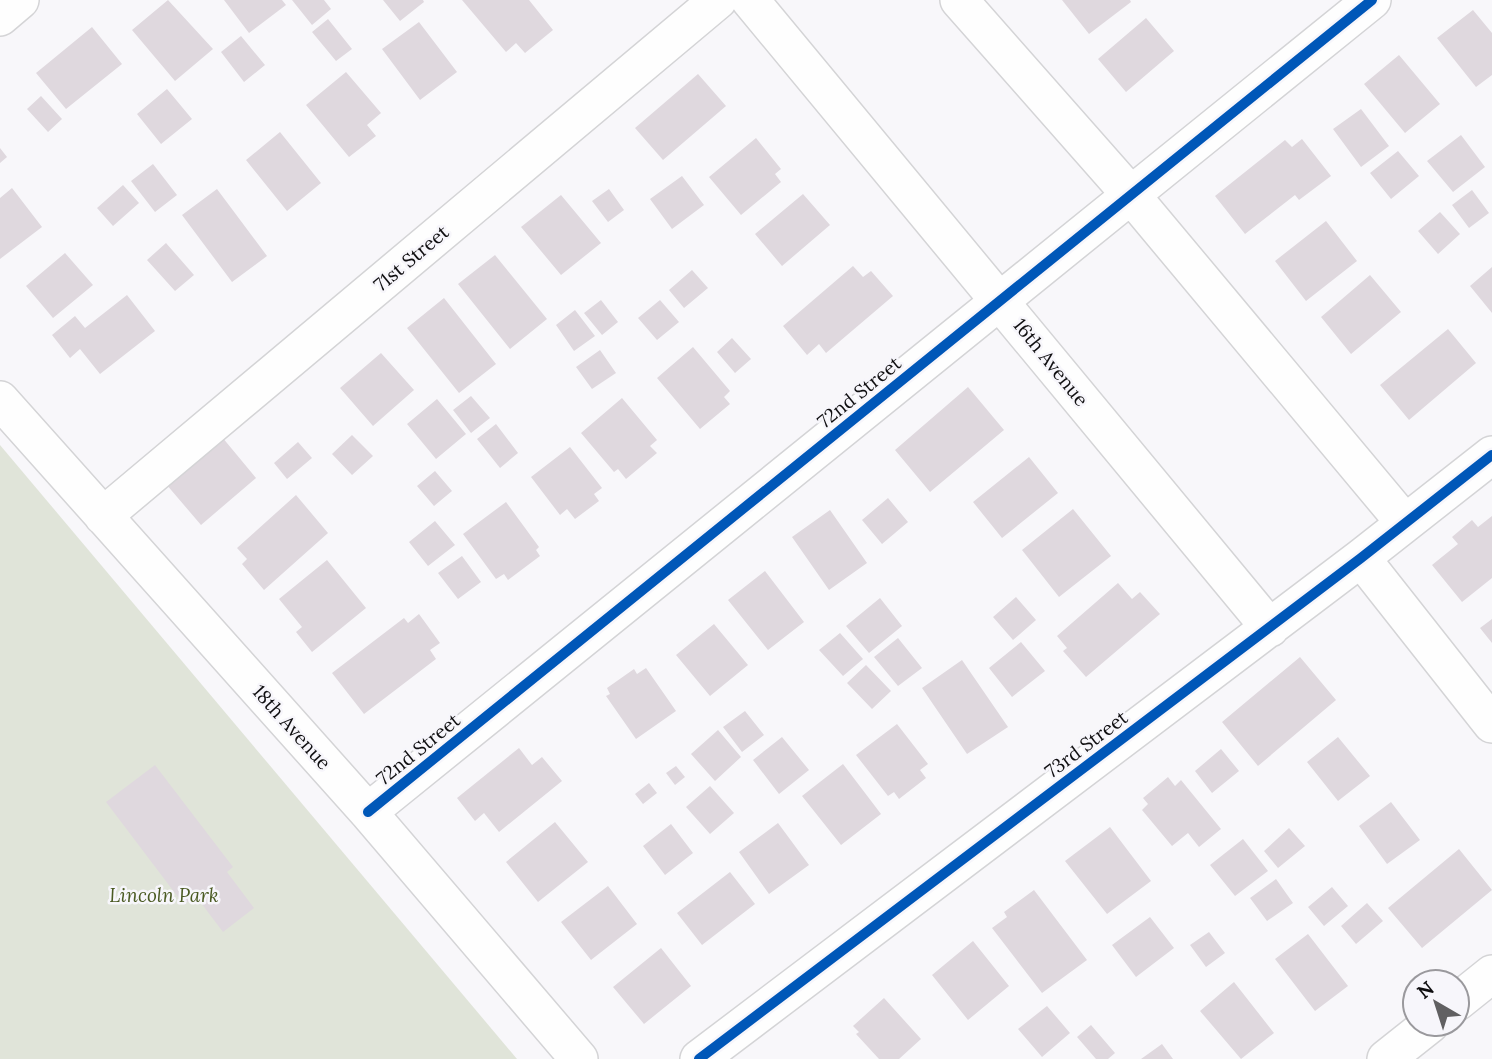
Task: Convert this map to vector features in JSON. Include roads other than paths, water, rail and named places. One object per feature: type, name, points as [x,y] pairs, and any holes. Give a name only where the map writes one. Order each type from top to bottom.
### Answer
[{"type":"street","points":[[0,17],[20,0]]},
{"type":"street","name":"71st Street","points":[[103,516],[718,0]]},
{"type":"street","name":"16th Avenue","points":[[750,0],[1270,628]]},
{"type":"street","points":[[960,0],[1131,195],[1405,523]]},
{"type":"street","name":"72nd Street","points":[[368,812],[1372,0]]},
{"type":"street","name":"18th Avenue","points":[[0,400],[368,812],[579,1059]]},
{"type":"street","name":"73rd Street","points":[[699,1059],[1270,628],[1492,456]]},
{"type":"street","points":[[1361,558],[1492,724]]},
{"type":"street","points":[[1471,991],[1492,974]]},
{"type":"street","points":[[1386,1059],[1412,1038]]},
{"type":"park label","name":"Lincoln Park","points":[[164,895]]}]
